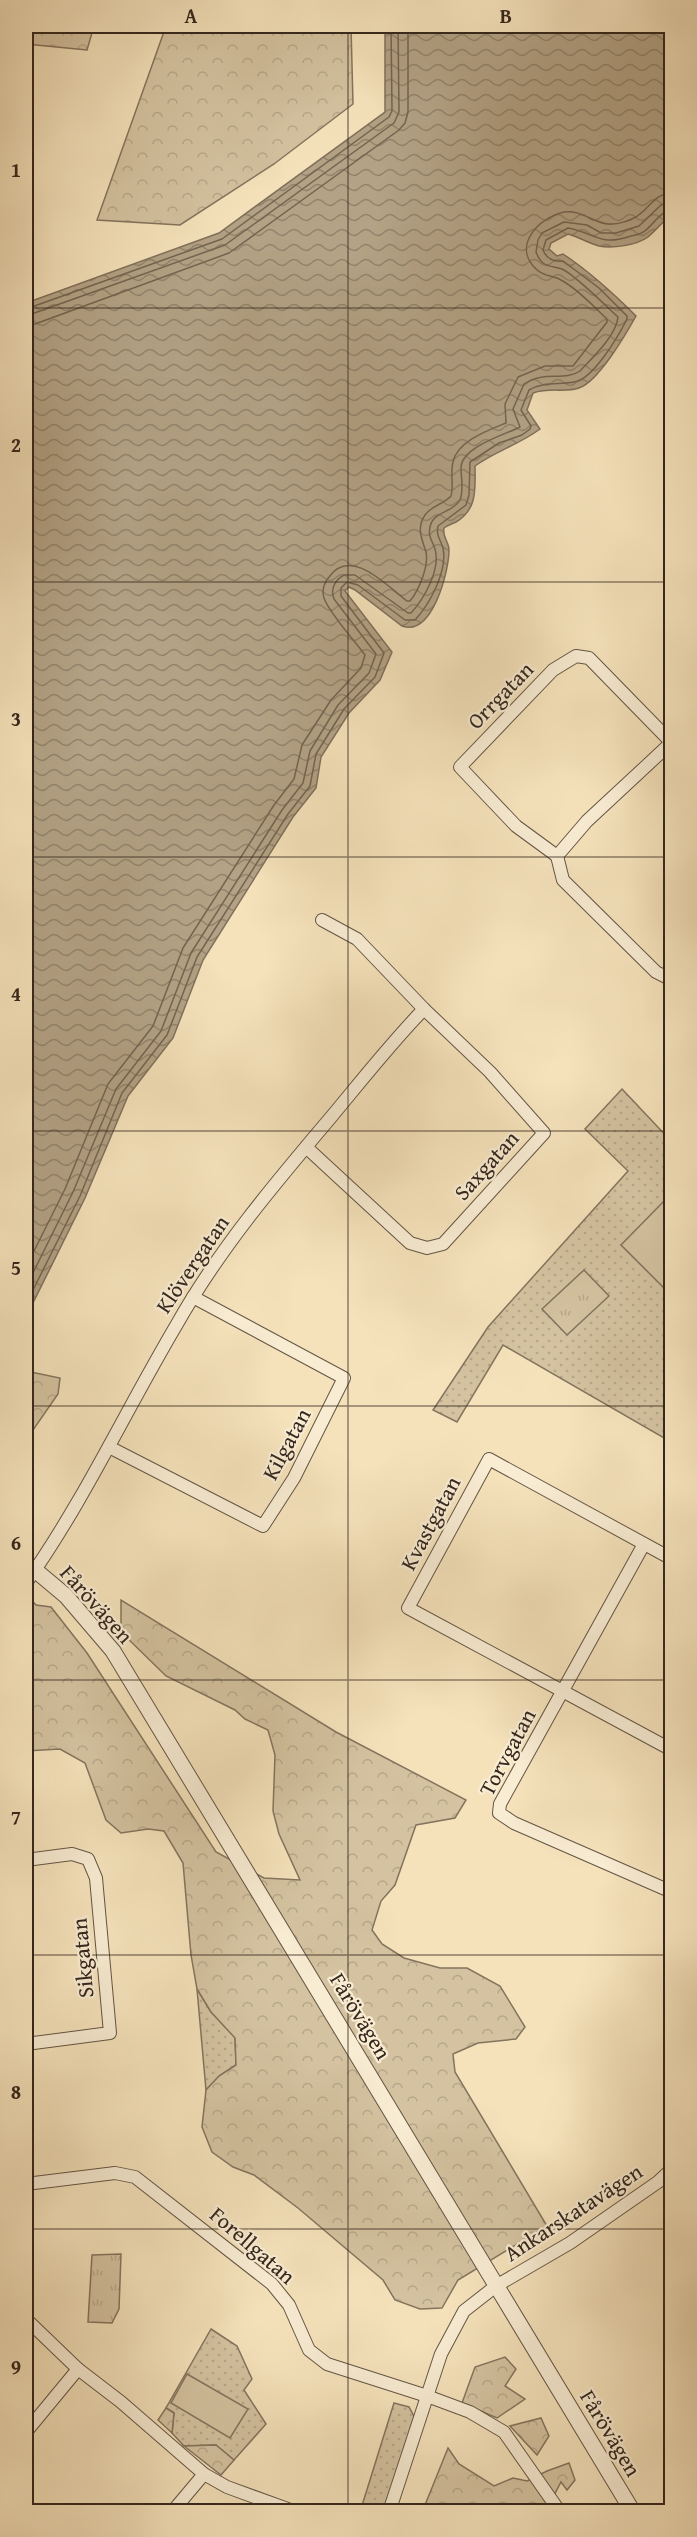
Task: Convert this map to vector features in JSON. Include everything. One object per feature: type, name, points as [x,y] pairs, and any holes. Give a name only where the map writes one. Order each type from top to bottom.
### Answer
[{"type":"street","name":"Orrgatan","points":[[557,856],[516,826],[460,767],[553,670],[576,656],[589,658],[671,743]]},
{"type":"street","points":[[671,743],[587,821],[557,856],[563,880],[656,972],[672,981]]},
{"type":"street","name":"Saxgatan","points":[[306,1147],[410,1243],[427,1248],[443,1244],[544,1133],[490,1072],[424,1009],[357,939],[322,920]]},
{"type":"street","name":"Klövergatan","points":[[30,1567],[85,1492],[193,1297],[219,1256],[396,1038],[424,1009]]},
{"type":"street","name":"Kilgatan","points":[[109,1447],[263,1526],[294,1478],[345,1378],[193,1297]]},
{"type":"street","name":"Kvastgatan","points":[[562,1693],[408,1608],[489,1459],[644,1544]]},
{"type":"street","points":[[644,1544],[672,1558]]},
{"type":"street","name":"Torvgatan","points":[[644,1544],[500,1804],[499,1813],[514,1823],[672,1892]]},
{"type":"street","points":[[26,1583],[30,1567]]},
{"type":"street","name":"Fårövägen","points":[[30,1567],[66,1596],[113,1651],[633,2511]]},
{"type":"street","points":[[562,1693],[672,1750]]},
{"type":"street","name":"Sikgatan","points":[[26,1860],[72,1854],[88,1859],[96,1878],[110,2033],[26,2044]]},
{"type":"street","name":"Ankarskatavägen","points":[[390,2511],[441,2354],[464,2311],[496,2286],[570,2243],[658,2182],[672,2169]]},
{"type":"street","name":"Forellgatan","points":[[26,2184],[115,2173],[135,2177],[272,2284],[289,2305],[309,2350],[327,2364],[363,2378],[428,2396],[470,2412],[504,2432],[560,2511]]},
{"type":"street","points":[[26,2319],[78,2369],[121,2402],[204,2474],[227,2487],[296,2511]]},
{"type":"street","points":[[26,2432],[78,2369]]},
{"type":"street","points":[[172,2511],[204,2474]]},
{"type":"green space","points":[[26,26],[94,26],[87,50],[26,44]]},
{"type":"green space","points":[[166,26],[351,26],[353,104],[274,164],[180,225],[97,220]]},
{"type":"green space","points":[[622,1089],[671,1141],[671,1442],[503,1345],[457,1422],[433,1410],[488,1327],[628,1171],[585,1129]]},
{"type":"green space","points":[[667,1198],[672,1202],[671,1295],[621,1245]]},
{"type":"green space","points":[[584,1270],[609,1296],[567,1335],[542,1309]]},
{"type":"green space","points":[[26,1371],[60,1378],[58,1394],[31,1433],[26,1435]]},
{"type":"green space","points":[[26,1594],[36,1605],[51,1607],[87,1653],[216,1852],[264,1878],[300,1880],[279,1834],[273,1811],[275,1755],[268,1730],[245,1719],[235,1710],[166,1676],[121,1632],[121,1600],[336,1732],[466,1800],[455,1818],[416,1825],[395,1885],[381,1901],[372,1930],[382,1944],[404,1958],[440,1968],[467,1968],[500,1986],[525,2027],[516,2039],[478,2043],[453,2054],[455,2072],[547,2226],[458,2280],[442,2308],[420,2309],[395,2300],[383,2280],[298,2208],[254,2175],[233,2167],[212,2152],[202,2127],[206,2090],[219,2076],[236,2065],[235,2038],[211,2012],[197,1989],[191,1955],[183,1863],[164,1831],[148,1829],[121,1833],[106,1820],[85,1763],[60,1749],[26,1751]]},
{"type":"green space","points":[[197,1989],[211,2012],[235,2037],[236,2065],[219,2076],[206,2090]]},
{"type":"green space","points":[[121,2254],[119,2309],[112,2323],[88,2322],[92,2255]]},
{"type":"green space","points":[[211,2329],[237,2346],[252,2379],[244,2390],[266,2424],[234,2460],[216,2445],[184,2446],[172,2433],[174,2413],[166,2408]]},
{"type":"green space","points":[[505,2357],[516,2369],[505,2386],[525,2399],[497,2418],[462,2403],[475,2367]]},
{"type":"green space","points":[[187,2374],[248,2409],[230,2438],[171,2403]]},
{"type":"green space","points":[[394,2403],[409,2407],[416,2420],[386,2511],[360,2512]]},
{"type":"green space","points":[[166,2408],[174,2413],[172,2433],[158,2420]]},
{"type":"green space","points":[[541,2418],[549,2436],[537,2455],[510,2426]]},
{"type":"green space","points":[[216,2445],[234,2460],[221,2475],[184,2446]]},
{"type":"green space","points":[[448,2448],[459,2464],[494,2486],[513,2478],[527,2481],[569,2463],[575,2480],[567,2490],[561,2482],[546,2511],[444,2511],[425,2505]]},
{"type":"water","points":[[385,26],[671,26],[671,214],[648,237],[624,246],[599,246],[568,234],[551,243],[549,249],[557,256],[563,254],[583,268],[636,316],[603,367],[586,384],[579,388],[533,393],[527,410],[540,429],[475,466],[475,490],[472,504],[463,517],[444,528],[449,547],[446,573],[430,613],[422,622],[413,627],[402,626],[355,590],[349,587],[345,591],[392,652],[380,680],[349,713],[321,757],[316,788],[293,817],[203,960],[173,1038],[128,1096],[85,1198],[26,1317],[26,303],[219,233],[385,112]]}]
